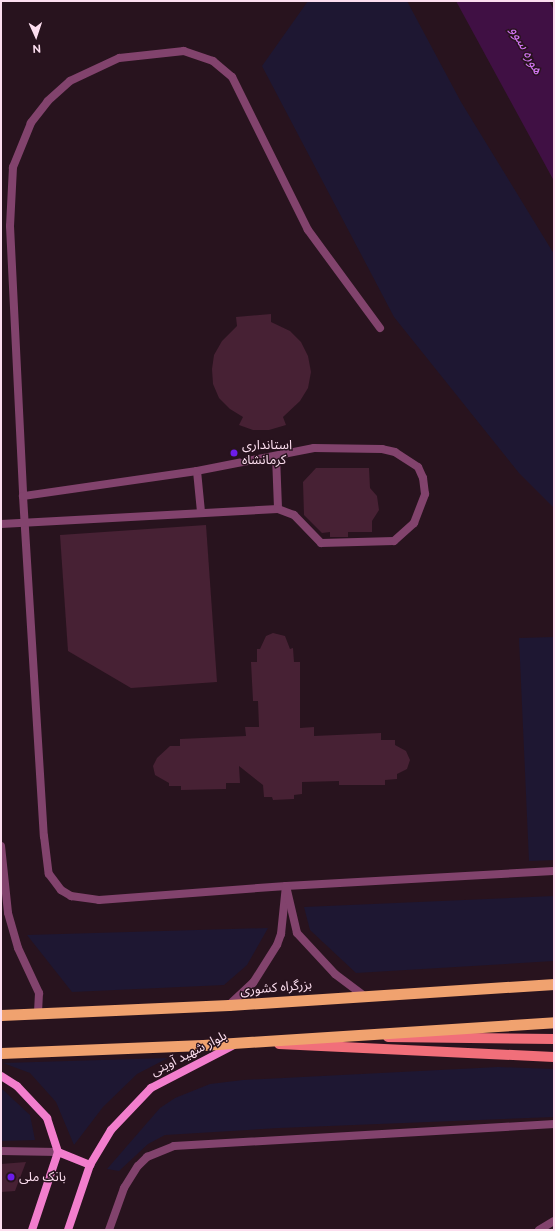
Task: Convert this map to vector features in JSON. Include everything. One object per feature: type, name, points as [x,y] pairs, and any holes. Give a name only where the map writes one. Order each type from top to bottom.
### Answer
[{"type":"highway","name":"بزرگراه کشوری","points":[[1,1016],[38,1013],[229,1005],[363,995],[554,984]]},
{"type":"highway","points":[[1,1053],[239,1042],[554,1022]]},
{"type":"main road","points":[[310,1037],[554,1039]]},
{"type":"main road","points":[[239,1042],[554,1057]]},
{"type":"main road","name":"بلوار شهید آوینی","points":[[68,1230],[90,1165],[111,1130],[151,1088],[239,1042]]},
{"type":"main road","points":[[1,1076],[18,1086],[47,1118],[58,1152],[32,1230]]},
{"type":"main road","points":[[58,1152],[90,1165]]},
{"type":"street","points":[[380,328],[308,230],[232,78],[213,61],[184,51],[119,58],[94,68],[70,81],[48,101],[31,123],[20,145],[11,179],[10,226],[23,496],[46,864],[54,883],[71,896],[99,900],[286,886],[554,871]]},
{"type":"street","points":[[1,524],[201,512],[278,510],[294,515],[321,543],[394,540],[414,523],[425,494],[423,478],[418,467],[395,452],[382,449],[314,448],[197,471],[23,496]]},
{"type":"street","points":[[276,456],[278,510]]},
{"type":"street","points":[[197,471],[201,512]]},
{"type":"street","points":[[1,846],[8,913],[18,948],[39,993],[38,1013]]},
{"type":"street","points":[[286,886],[297,933],[335,974],[363,995]]},
{"type":"street","points":[[229,1005],[253,982],[277,945],[281,934],[286,886]]},
{"type":"street","points":[[109,1230],[124,1188],[138,1166],[147,1157],[174,1146],[554,1124]]},
{"type":"street","points":[[1,1151],[58,1152]]},
{"type":"street","points":[[539,1230],[554,1221]]},
{"type":"shaded area","points":[[308,1],[407,1],[461,102],[554,254],[554,508],[519,473],[394,317],[262,66]]},
{"type":"shaded area","points":[[554,637],[554,860],[529,861],[519,638]]},
{"type":"shaded area","points":[[554,896],[554,961],[356,973],[310,930],[304,907]]},
{"type":"shaded area","points":[[268,928],[247,965],[224,985],[72,992],[27,935]]},
{"type":"shaded area","points":[[168,1058],[137,1074],[103,1107],[74,1145],[56,1102],[30,1073],[3,1063]]},
{"type":"shaded area","points":[[498,1067],[554,1069],[554,1117],[279,1128],[165,1135],[148,1144],[119,1171],[107,1169],[160,1108],[175,1098],[210,1084],[243,1080]]},
{"type":"shaded area","points":[[1,1088],[30,1115],[35,1140],[1,1141]]},
{"type":"water","name":"هوره سوو","points":[[456,1],[549,1],[554,10],[554,181]]},
{"type":"building","points":[[271,314],[271,322],[290,331],[301,342],[308,356],[311,372],[308,388],[300,401],[283,417],[286,425],[269,430],[253,430],[239,425],[243,417],[230,409],[219,398],[213,384],[212,369],[214,355],[222,341],[237,326],[236,317]]},
{"type":"building","points":[[316,468],[369,468],[370,488],[377,496],[379,510],[372,521],[372,532],[348,532],[348,537],[330,537],[330,532],[322,533],[304,515],[303,482]]},
{"type":"building","points":[[206,525],[217,682],[131,688],[68,651],[60,535]]},
{"type":"building","points":[[273,633],[285,636],[290,649],[293,648],[294,662],[300,662],[300,728],[314,727],[314,736],[381,733],[381,740],[395,740],[395,745],[406,751],[410,760],[407,769],[397,774],[397,779],[385,780],[385,785],[339,785],[339,781],[302,782],[302,794],[294,795],[294,799],[273,800],[272,797],[264,797],[263,785],[239,766],[240,783],[226,783],[226,789],[181,790],[181,786],[169,786],[169,783],[155,775],[153,766],[157,758],[170,746],[180,746],[180,739],[246,736],[245,727],[259,727],[258,701],[253,701],[251,662],[257,662],[257,649],[260,649],[266,636]]},
{"type":"building","name":"بانک ملی","points":[[26,1162],[15,1191],[1,1192],[1,1164]]},
{"type":"place","name":"استانداری کرمانشاه","points":[[234,453]]},
{"type":"place","name":"بانک ملی","points":[[11,1177]]}]
